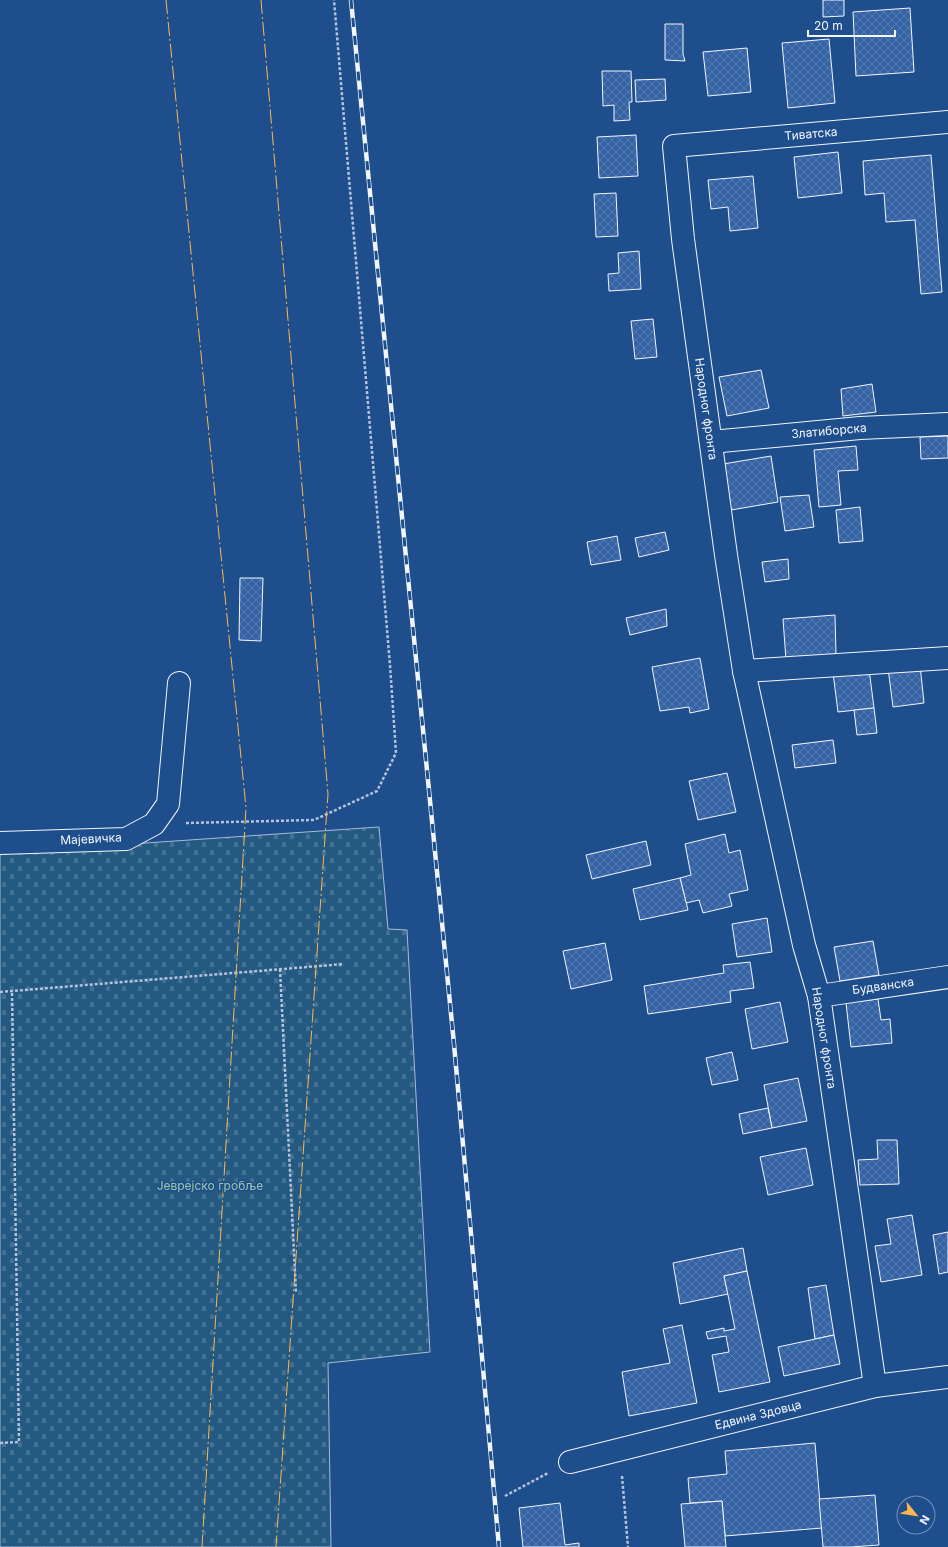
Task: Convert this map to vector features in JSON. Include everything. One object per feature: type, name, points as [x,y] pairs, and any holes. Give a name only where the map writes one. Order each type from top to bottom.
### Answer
[{"type":"street","name":"Тиватска","points":[[674,146],[948,122]]},
{"type":"street","name":"Народног фронта","points":[[674,146],[682,239],[726,555],[744,671],[804,945],[819,996],[875,1386]]},
{"type":"street","name":"Златиборска","points":[[711,442],[860,428],[948,424]]},
{"type":"street","points":[[744,671],[948,658]]},
{"type":"street","name":"Мајевичка","points":[[0,843],[126,839],[154,824],[168,804],[179,683]]},
{"type":"street","name":"Будванска","points":[[819,996],[948,976]]},
{"type":"street","name":"Едвина Здовца","points":[[570,1462],[875,1386],[948,1377]]},
{"type":"path","points":[[154,824],[314,820],[377,791],[396,753],[390,665],[334,0]]},
{"type":"path","points":[[0,992],[344,964]]},
{"type":"path","points":[[280,969],[296,1293]]},
{"type":"path","points":[[0,1443],[19,1442],[12,991]]},
{"type":"path","points":[[620,1450],[628,1547]]},
{"type":"path","points":[[505,1496],[570,1462]]},
{"type":"green space","name":"Јеврејско гробље","points":[[379,827],[388,929],[407,930],[430,1352],[328,1363],[331,1547],[0,1547],[0,853]]},
{"type":"building","points":[[823,0],[844,0],[844,16],[823,17]]},
{"type":"building","points":[[910,8],[914,72],[856,76],[853,12]]},
{"type":"building","points":[[665,24],[683,24],[683,54],[685,61],[665,60]]},
{"type":"building","points":[[829,39],[835,103],[788,108],[782,43]]},
{"type":"building","points":[[747,48],[751,92],[708,96],[703,52]]},
{"type":"building","points":[[602,71],[631,71],[632,102],[629,102],[630,120],[614,121],[614,105],[603,106]]},
{"type":"building","points":[[665,79],[666,100],[636,102],[635,80]]},
{"type":"building","points":[[636,135],[638,176],[599,178],[597,137]]},
{"type":"building","points":[[838,152],[842,193],[798,198],[794,157]]},
{"type":"building","points":[[931,155],[942,292],[921,294],[915,220],[886,222],[884,193],[865,195],[863,161]]},
{"type":"building","points":[[753,176],[758,228],[730,231],[728,207],[711,209],[708,180]]},
{"type":"building","points":[[616,193],[618,236],[596,237],[594,194]]},
{"type":"building","points":[[639,251],[641,289],[609,291],[608,274],[619,273],[618,253]]},
{"type":"building","points":[[653,319],[657,357],[635,359],[631,321]]},
{"type":"building","points":[[761,370],[769,408],[727,416],[719,377]]},
{"type":"building","points":[[872,384],[876,412],[843,416],[841,389]]},
{"type":"building","points":[[948,436],[948,458],[921,459],[920,437]]},
{"type":"building","points":[[856,446],[858,470],[838,471],[841,505],[819,507],[814,450]]},
{"type":"building","points":[[771,456],[778,502],[731,510],[723,464]]},
{"type":"building","points":[[809,495],[814,527],[785,531],[780,497]]},
{"type":"building","points":[[860,507],[863,541],[839,543],[836,510]]},
{"type":"building","points":[[665,532],[669,550],[639,557],[635,538]]},
{"type":"building","points":[[617,536],[621,560],[591,565],[587,542]]},
{"type":"building","points":[[788,559],[789,579],[765,582],[762,562]]},
{"type":"building","points":[[240,578],[263,578],[261,641],[239,640]]},
{"type":"building","points":[[666,609],[667,626],[630,635],[626,618]]},
{"type":"building","points":[[835,615],[836,655],[786,660],[783,619]]},
{"type":"building","points":[[700,658],[709,709],[690,713],[689,707],[660,711],[652,667]]},
{"type":"building","points":[[920,665],[924,703],[893,707],[888,668]]},
{"type":"building","points":[[869,669],[874,708],[838,712],[833,673]]},
{"type":"building","points":[[874,708],[877,733],[857,735],[854,710]]},
{"type":"building","points":[[833,740],[836,763],[795,768],[792,745]]},
{"type":"building","points":[[727,773],[736,812],[698,820],[689,781]]},
{"type":"building","points":[[725,834],[729,853],[740,850],[748,890],[729,894],[732,906],[703,913],[699,900],[686,903],[680,878],[691,875],[685,844]]},
{"type":"building","points":[[646,841],[651,865],[592,879],[586,855]]},
{"type":"building","points":[[680,878],[688,910],[640,920],[633,889]]},
{"type":"building","points":[[767,918],[772,952],[737,957],[732,924]]},
{"type":"building","points":[[873,941],[879,975],[840,981],[834,947]]},
{"type":"building","points":[[605,943],[612,980],[571,989],[563,951]]},
{"type":"building","points":[[750,962],[754,988],[730,991],[731,1002],[648,1014],[644,986],[724,973],[723,965]]},
{"type":"building","points":[[878,999],[881,1020],[890,1019],[892,1043],[851,1047],[846,1003]]},
{"type":"building","points":[[780,1002],[788,1042],[752,1049],[745,1009]]},
{"type":"building","points":[[732,1052],[738,1080],[712,1085],[706,1058]]},
{"type":"building","points":[[798,1078],[807,1121],[772,1128],[764,1085]]},
{"type":"building","points":[[768,1108],[772,1128],[743,1134],[739,1114]]},
{"type":"building","points":[[877,1140],[897,1140],[899,1184],[860,1185],[858,1160],[878,1159]]},
{"type":"building","points":[[806,1148],[813,1185],[768,1195],[760,1157]]},
{"type":"building","points":[[912,1215],[922,1275],[881,1282],[875,1246],[891,1244],[887,1219]]},
{"type":"building","points":[[948,1232],[948,1272],[939,1274],[933,1235]]},
{"type":"building","points":[[743,1248],[747,1271],[724,1276],[728,1294],[680,1304],[673,1263]]},
{"type":"building","points":[[747,1271],[770,1382],[719,1392],[712,1355],[729,1352],[726,1336],[708,1339],[706,1332],[724,1328],[724,1331],[735,1329],[724,1276]]},
{"type":"building","points":[[826,1285],[834,1335],[815,1339],[808,1288]]},
{"type":"building","points":[[682,1325],[697,1403],[629,1416],[622,1372],[670,1363],[663,1329]]},
{"type":"building","points":[[834,1335],[840,1364],[784,1376],[778,1347]]},
{"type":"building","points":[[815,1443],[822,1528],[725,1536],[722,1501],[690,1503],[688,1478],[727,1474],[725,1451]]},
{"type":"building","points":[[875,1495],[879,1545],[823,1547],[819,1499]]},
{"type":"building","points":[[722,1501],[726,1547],[685,1547],[681,1504]]},
{"type":"building","points":[[560,1503],[565,1545],[579,1543],[579,1547],[523,1547],[519,1508]]},
{"type":"railway","points":[[351,0],[454,1044],[499,1547]]},
{"type":"power","points":[[166,0],[246,808],[202,1547]]},
{"type":"power","points":[[261,0],[328,794],[276,1547]]}]
